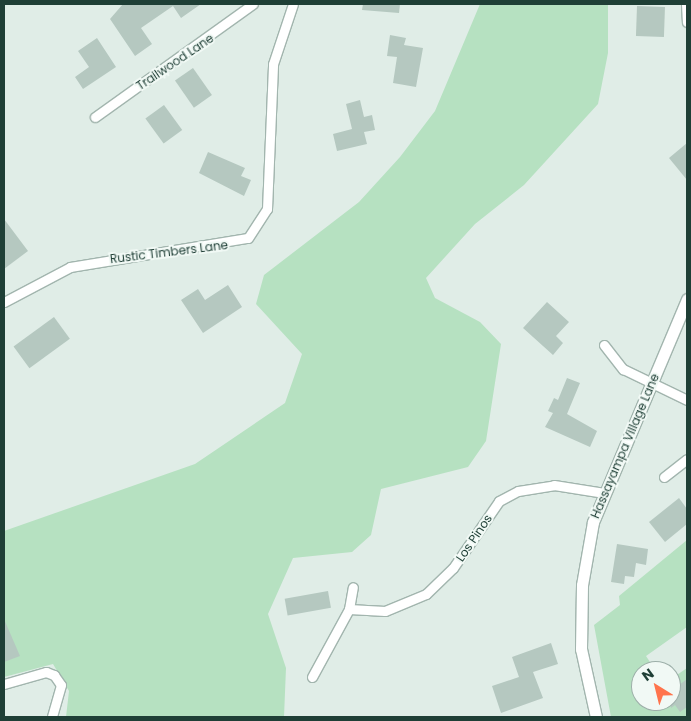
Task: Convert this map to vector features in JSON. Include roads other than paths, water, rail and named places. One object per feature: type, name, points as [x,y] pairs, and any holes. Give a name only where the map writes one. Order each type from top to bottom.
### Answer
[{"type":"street","name":"Trailwood Lane","points":[[95,117],[253,4]]},
{"type":"street","name":"Rustic Timbers Lane","points":[[4,302],[70,267],[248,238],[267,209],[273,64],[293,4]]},
{"type":"street","points":[[686,4],[687,22]]},
{"type":"street","name":"Hassayampa Village Lane","points":[[596,717],[581,649],[582,585],[593,522],[604,492],[687,299]]},
{"type":"street","points":[[604,345],[623,369],[687,400]]},
{"type":"street","points":[[664,477],[687,460]]},
{"type":"street","name":"Los Pinos","points":[[349,609],[385,611],[426,594],[453,568],[499,501],[518,491],[554,485],[604,492]]},
{"type":"street","points":[[312,678],[349,609],[353,587]]},
{"type":"street","points":[[4,684],[46,672],[54,675],[61,686],[52,717]]}]
